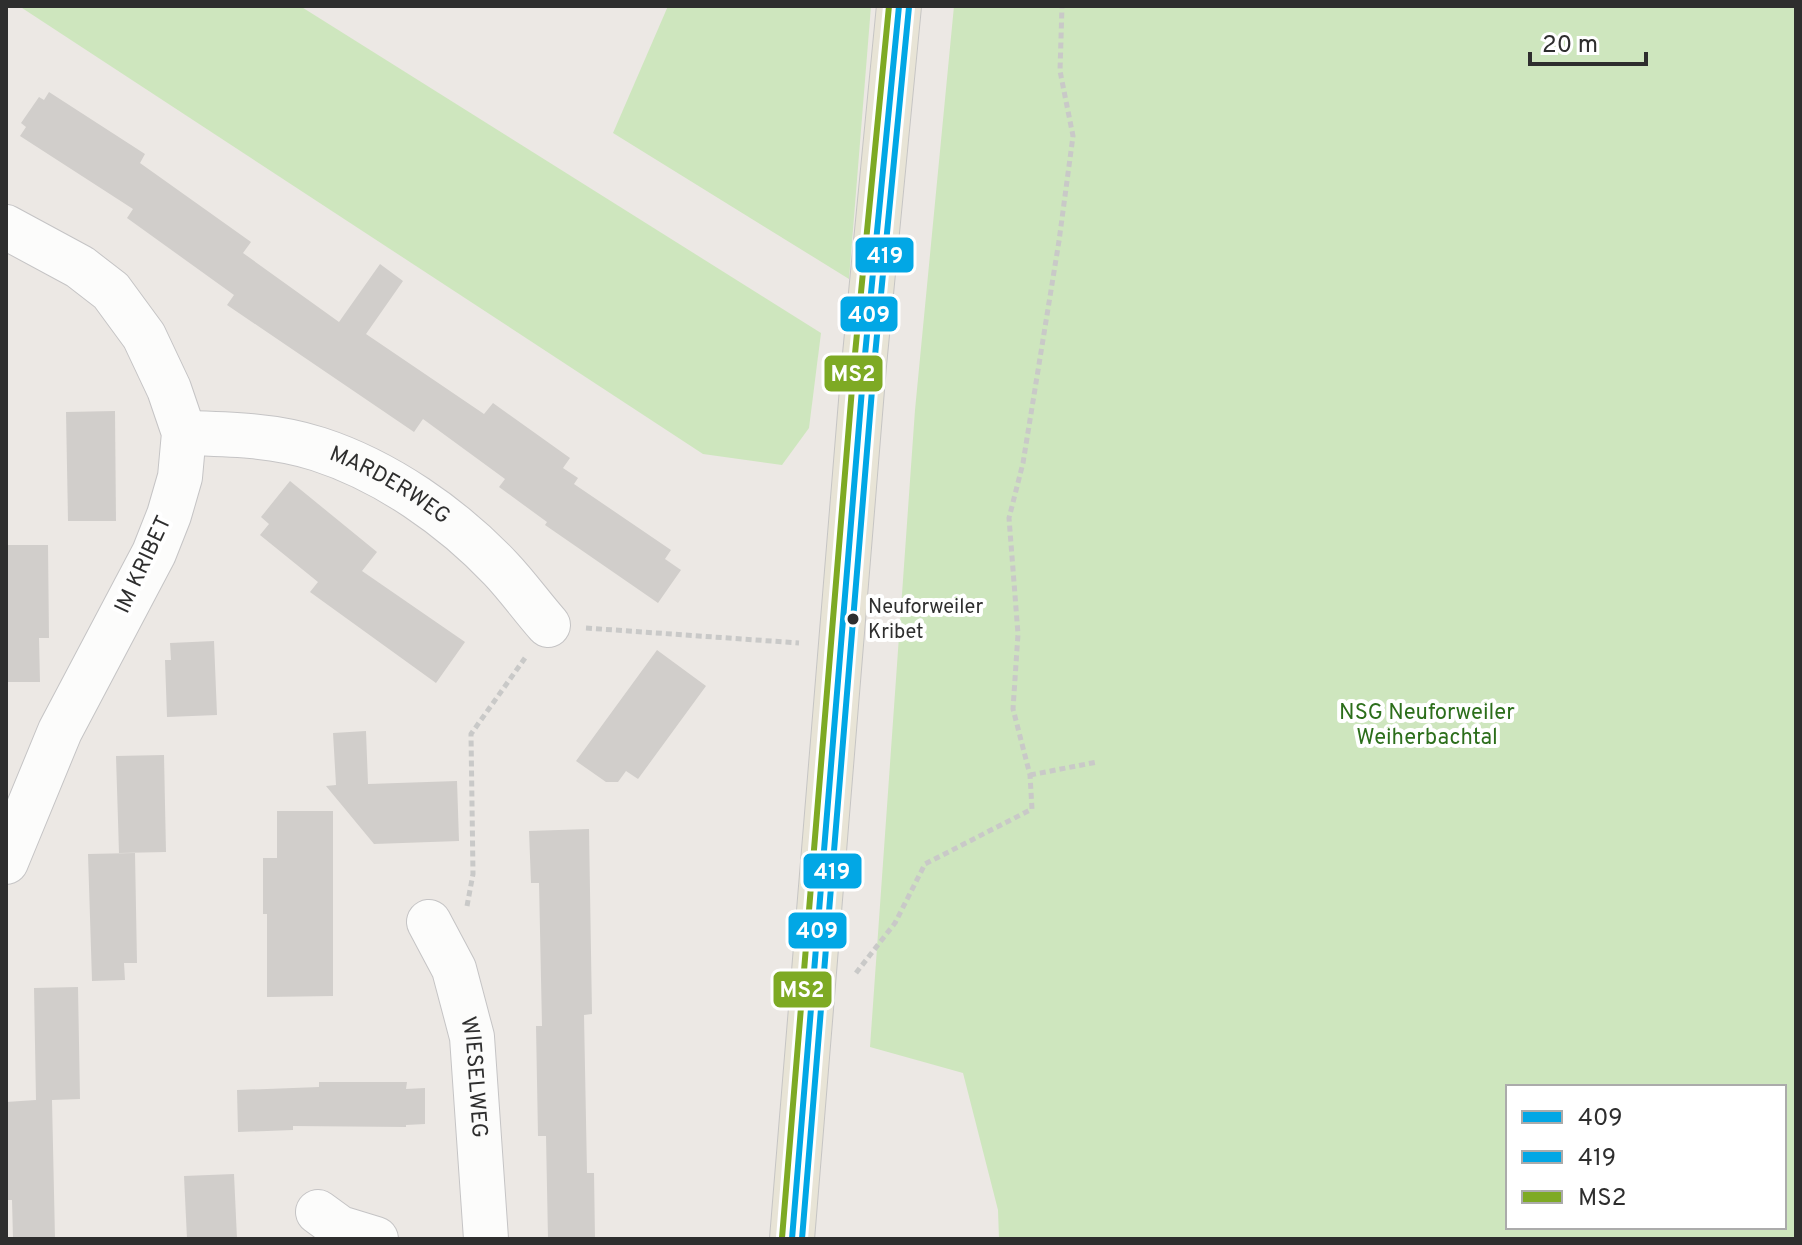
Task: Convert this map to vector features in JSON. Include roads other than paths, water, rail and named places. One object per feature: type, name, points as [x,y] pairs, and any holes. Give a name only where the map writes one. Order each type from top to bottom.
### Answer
[{"type":"main road","points":[[792,1239],[864,365],[899,6]]},
{"type":"street","name":"IM KRIBET","points":[[6,227],[39,242],[111,291],[144,336],[169,389],[184,433],[180,477],[154,553],[60,731],[6,862]]},
{"type":"street","name":"MARDERWEG","points":[[184,433],[245,435],[316,448],[370,470],[440,515],[500,568],[548,625]]},
{"type":"street","name":"WIESELWEG","points":[[429,922],[454,969],[472,1037],[486,1239]]},
{"type":"street","points":[[318,1212],[340,1228],[376,1239]]},
{"type":"place","name":"Neuforweiler Kribet","points":[[853,619]]},
{"type":"park label","name":"NSG Neuforweiler Weiherbachtal","points":[[1427,726]]}]
